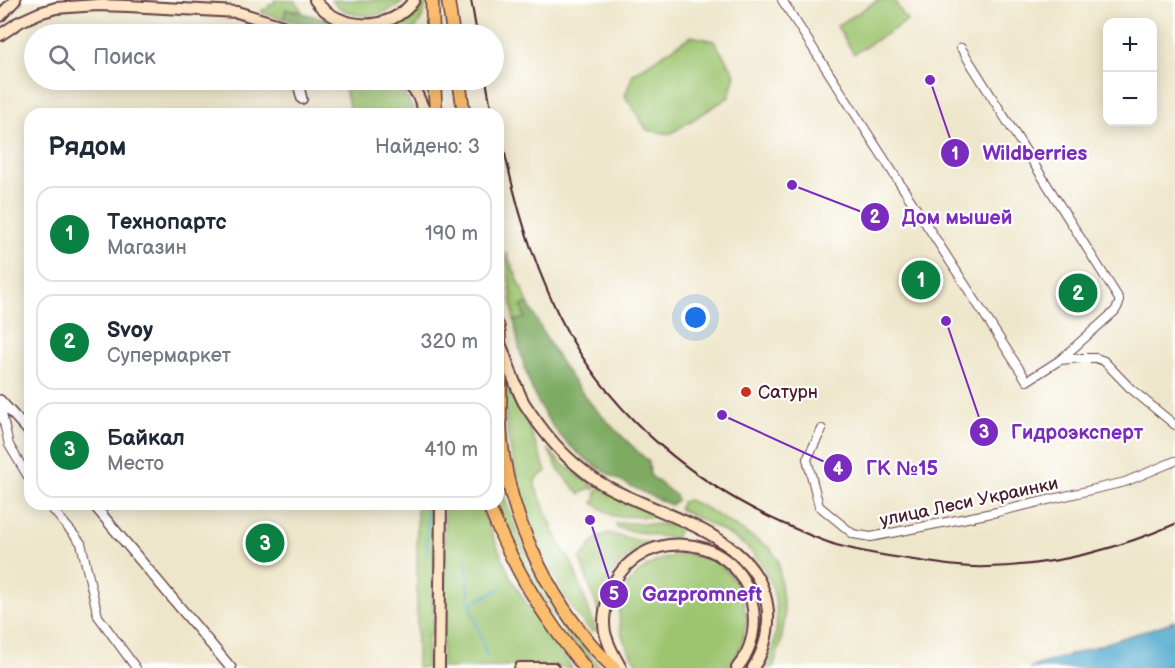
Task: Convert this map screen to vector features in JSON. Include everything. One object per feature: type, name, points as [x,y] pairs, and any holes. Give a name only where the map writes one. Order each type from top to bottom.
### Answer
[{"type":"main road","points":[[0,16],[15,0]]},
{"type":"main road","points":[[0,35],[54,0]]},
{"type":"main road","points":[[315,0],[334,17],[355,24]]},
{"type":"main road","points":[[373,24],[397,17],[414,0]]},
{"type":"main road","points":[[432,0],[433,24]]},
{"type":"main road","points":[[448,0],[452,24]]},
{"type":"main road","points":[[17,23],[48,10],[68,6],[97,5],[237,12],[273,24]]},
{"type":"main road","points":[[414,90],[423,108]]},
{"type":"main road","points":[[435,90],[436,108]]},
{"type":"main road","points":[[460,90],[463,108]]},
{"type":"main road","points":[[504,353],[525,403],[546,433],[572,461],[599,482],[717,539],[742,557],[753,569],[766,597],[768,624],[764,646],[753,668]]},
{"type":"main road","points":[[504,458],[514,505],[532,549],[559,598],[588,640],[614,668]]},
{"type":"main road","points":[[439,668],[441,510]]},
{"type":"main road","points":[[491,510],[529,591],[550,623],[585,668]]},
{"type":"main road","points":[[621,668],[606,637],[605,607],[614,582],[626,566],[643,554],[657,547],[680,544],[698,546],[718,554],[736,570],[747,589],[753,610],[753,630],[748,649],[736,668]]},
{"type":"main road","points":[[520,668],[553,668]]},
{"type":"street","points":[[782,0],[1027,381],[1060,360],[1114,311],[1119,304],[1119,299],[961,48]]},
{"type":"street","points":[[256,19],[268,24]]},
{"type":"street","points":[[1060,360],[1096,358],[1104,361],[1130,388],[1175,425]]},
{"type":"street","points":[[0,400],[24,427]]},
{"type":"street","points":[[0,405],[9,445],[24,470]]},
{"type":"street","name":"улица Леси Украинки","points":[[822,429],[807,459],[819,506],[853,534],[871,537],[997,512],[1125,482],[1175,461]]},
{"type":"street","points":[[53,510],[81,543],[98,616],[136,668]]},
{"type":"street","points":[[98,510],[231,668]]},
{"type":"green space","points":[[274,0],[296,1],[302,12],[286,9],[284,19],[262,13],[262,10],[274,3]]},
{"type":"green space","points":[[331,0],[404,0],[387,11],[358,15],[339,7]]},
{"type":"green space","points":[[418,0],[425,0],[423,15],[418,24],[390,24],[402,17]]},
{"type":"green space","points":[[878,0],[894,0],[907,21],[854,54],[837,26]]},
{"type":"green space","points":[[286,9],[345,24],[303,24],[284,19]]},
{"type":"green space","points":[[691,36],[714,41],[735,74],[729,97],[670,134],[647,130],[625,96],[633,74]]},
{"type":"green space","points":[[345,90],[402,90],[412,108],[350,108]]},
{"type":"green space","points":[[506,252],[528,303],[522,306],[525,319],[514,321]]},
{"type":"green space","points":[[528,303],[557,357],[586,397],[649,462],[650,475],[675,495],[677,500],[671,505],[607,473],[583,457],[562,438],[546,416],[533,390],[522,359],[514,321],[525,318],[521,306]]},
{"type":"green space","points":[[507,383],[513,386],[546,471],[535,480],[535,486],[560,545],[571,561],[596,630],[592,632],[575,612],[558,585],[528,515],[509,441],[505,409]]},
{"type":"green space","points":[[548,449],[562,464],[595,487],[594,490],[591,487],[580,494],[559,471]]},
{"type":"green space","points":[[600,488],[657,517],[613,516],[593,503]]},
{"type":"green space","points":[[504,496],[526,553],[539,578],[567,624],[601,668],[594,668],[547,605],[527,572],[499,510],[504,510]]},
{"type":"green space","points":[[688,500],[704,507],[770,548],[778,560],[785,618],[773,668],[763,668],[771,653],[777,620],[772,586],[765,571],[744,545],[679,509],[682,502]]},
{"type":"green space","points":[[417,510],[435,510],[433,635],[428,635],[427,668],[417,668]]},
{"type":"green space","points":[[445,510],[482,510],[511,578],[527,605],[572,668],[526,665],[442,668]]},
{"type":"green space","points":[[616,524],[681,525],[675,539],[617,528]]},
{"type":"green space","points":[[607,533],[649,543],[628,556],[617,567],[608,580],[598,610],[580,559],[595,540]]},
{"type":"green space","points":[[686,553],[718,562],[741,588],[747,620],[741,646],[733,661],[726,668],[641,668],[624,640],[620,625],[619,610],[623,596],[629,583],[640,572],[659,560]]},
{"type":"water","points":[[1175,621],[1175,668],[1029,668]]},
{"type":"waterway","points":[[427,510],[427,554]]},
{"type":"waterway","points":[[466,560],[470,604],[487,656]]},
{"type":"waterway","points":[[470,604],[500,589]]},
{"type":"railway","points":[[471,0],[475,24]]},
{"type":"railway","points":[[488,90],[491,108]]},
{"type":"railway","points":[[504,149],[525,231],[544,283],[569,335],[588,366],[610,395],[661,446],[720,490],[751,508],[833,544],[883,555],[967,567],[1011,566],[1059,560],[1129,542],[1175,524]]},
{"type":"place","name":"Wildberries","points":[[930,80]]},
{"type":"place","name":"Дом мышей","points":[[792,185]]},
{"type":"place","name":"Технопартс","points":[[921,280]]},
{"type":"place","name":"Svoy","points":[[1078,293]]},
{"type":"place","name":"Гидроэксперт","points":[[946,321]]},
{"type":"place","name":"Сатурн","points":[[746,392]]},
{"type":"place","name":"ГК №15","points":[[722,415]]},
{"type":"place","name":"Gazpromneft","points":[[590,520]]},
{"type":"place","name":"Байкал","points":[[265,543]]}]
